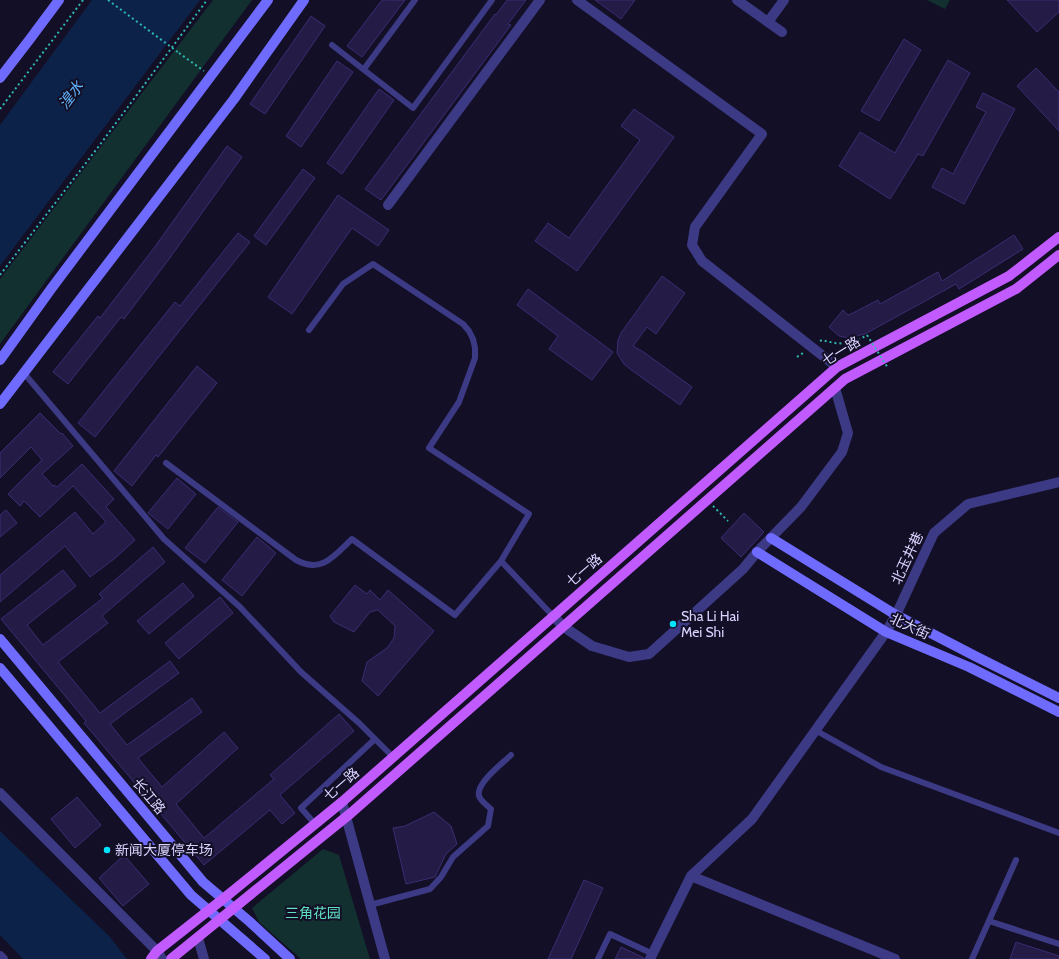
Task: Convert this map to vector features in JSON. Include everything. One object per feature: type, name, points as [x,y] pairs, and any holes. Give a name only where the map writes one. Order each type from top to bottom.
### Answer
[{"type":"main road","points":[[0,78],[59,0]]},
{"type":"main road","points":[[0,360],[51,289],[268,0]]},
{"type":"main road","points":[[0,404],[23,372],[234,99],[304,0]]},
{"type":"main road","name":"七一路","points":[[157,956],[209,910],[342,802],[837,367],[1008,276],[1059,237]]},
{"type":"main road","name":"七一路","points":[[171,959],[235,909],[346,817],[845,379],[1016,289],[1059,256]]},
{"type":"main road","name":"北大街","points":[[771,538],[896,615],[1059,698]]},
{"type":"main road","name":"北大街","points":[[757,552],[886,632],[969,667],[1059,712]]},
{"type":"main road","name":"长江路","points":[[0,639],[203,882],[290,959]]},
{"type":"main road","points":[[0,668],[186,889],[264,959]]},
{"type":"street","points":[[388,205],[540,0]]},
{"type":"street","points":[[576,0],[762,134],[695,227],[692,245],[702,260],[837,367]]},
{"type":"street","points":[[737,0],[782,32]]},
{"type":"street","points":[[768,22],[784,0]]},
{"type":"street","points":[[553,616],[564,627],[592,646],[629,657],[649,654],[743,569],[757,552],[801,508],[842,452],[848,433],[835,388]]},
{"type":"street","name":"北玉井巷","points":[[691,876],[752,819],[886,632],[896,615],[934,533],[968,504],[1059,482]]},
{"type":"street","points":[[0,793],[157,956]]},
{"type":"street","points":[[342,802],[385,959]]},
{"type":"street","points":[[654,957],[691,876],[896,959]]},
{"type":"street","points":[[198,938],[204,959]]},
{"type":"street","points":[[0,956],[3,959]]},
{"type":"lane","points":[[364,69],[415,0]]},
{"type":"lane","points":[[332,45],[413,108],[492,0]]},
{"type":"lane","points":[[166,463],[300,562],[314,566],[323,564],[331,559],[352,539],[455,615],[501,561],[529,514],[429,448],[459,402],[475,358],[474,344],[469,331],[463,324],[373,264],[343,284],[309,330]]},
{"type":"lane","points":[[23,372],[164,538],[240,607],[301,672],[359,723],[393,757]]},
{"type":"lane","points":[[501,561],[553,616]]},
{"type":"lane","points":[[815,730],[881,767],[1059,833]]},
{"type":"lane","points":[[315,824],[300,808],[375,739]]},
{"type":"lane","points":[[370,905],[430,889],[441,877],[453,856],[488,826],[491,809],[480,798],[478,793],[481,784],[511,755]]},
{"type":"lane","points":[[972,959],[1016,860]]},
{"type":"lane","points":[[990,921],[1059,944]]},
{"type":"lane","points":[[598,959],[610,934],[654,957]]},
{"type":"path","points":[[0,109],[83,0]]},
{"type":"path","points":[[108,0],[212,76]]},
{"type":"path","points":[[0,275],[99,146],[207,0]]},
{"type":"path","points":[[797,357],[822,340],[834,343],[852,344],[867,335],[888,368]]},
{"type":"path","points":[[708,500],[728,521]]},
{"type":"green space","points":[[213,0],[252,0],[0,344],[0,279]]},
{"type":"green space","points":[[927,0],[950,0],[945,9]]},
{"type":"green space","name":"三角花园","points":[[323,849],[339,855],[370,959],[301,959],[259,922],[252,908]]},
{"type":"water","name":"湟水","points":[[92,0],[200,0],[0,266],[0,125]]},
{"type":"water","points":[[0,831],[109,936],[127,959],[23,959],[0,935]]},
{"type":"building","points":[[382,0],[405,0],[362,57],[347,46]]},
{"type":"building","points":[[507,0],[526,0],[508,24],[511,25],[381,200],[365,189],[495,14],[496,15]]},
{"type":"building","points":[[595,0],[635,0],[621,19]]},
{"type":"building","points":[[1007,0],[1059,0],[1059,12],[1037,32]]},
{"type":"building","points":[[311,16],[325,26],[265,114],[250,104]]},
{"type":"building","points":[[904,39],[921,50],[879,121],[861,111]]},
{"type":"building","points":[[948,60],[970,73],[923,156],[918,154],[890,199],[839,166],[860,132],[895,153]]},
{"type":"building","points":[[337,61],[353,72],[301,147],[286,136]]},
{"type":"building","points":[[1036,68],[1059,92],[1059,131],[1017,86]]},
{"type":"building","points":[[379,89],[394,100],[342,174],[327,163]]},
{"type":"building","points":[[983,93],[1015,109],[964,204],[932,187],[942,168],[953,174],[986,112],[976,107]]},
{"type":"building","points":[[634,109],[674,137],[577,271],[535,241],[548,223],[569,238],[640,140],[621,126]]},
{"type":"building","points":[[227,146],[242,157],[124,319],[121,317],[68,384],[53,372],[98,316],[100,318],[154,248]]},
{"type":"building","points":[[303,169],[315,178],[266,245],[254,236]]},
{"type":"building","points":[[338,195],[389,230],[378,246],[352,228],[292,314],[268,297]]},
{"type":"building","points":[[238,233],[250,242],[95,437],[78,423],[175,302],[180,306]]},
{"type":"building","points":[[1014,235],[1023,249],[959,289],[956,284],[865,334],[848,338],[839,336],[829,327],[843,310],[848,315],[878,300],[880,304],[938,272],[942,281]]},
{"type":"building","points":[[662,276],[685,293],[656,334],[647,327],[633,346],[692,387],[680,405],[630,369],[624,364],[617,353],[618,340],[621,333]]},
{"type":"building","points":[[528,289],[613,352],[592,380],[549,349],[558,336],[517,305]]},
{"type":"building","points":[[197,366],[217,383],[158,457],[156,455],[132,486],[114,471]]},
{"type":"building","points":[[40,413],[61,434],[62,433],[73,446],[42,474],[53,486],[54,485],[57,487],[82,464],[114,499],[106,507],[135,540],[114,559],[90,577],[65,546],[0,602],[0,575],[75,512],[93,534],[106,522],[73,486],[40,517],[24,501],[20,506],[8,494],[42,460],[31,447],[0,478],[0,453]]},
{"type":"building","points":[[177,478],[196,494],[168,529],[148,513]]},
{"type":"building","points":[[218,507],[238,522],[205,563],[185,548]]},
{"type":"building","points":[[6,510],[17,523],[0,537],[0,515]]},
{"type":"building","points":[[744,513],[764,532],[741,557],[721,538]]},
{"type":"building","points":[[257,537],[276,553],[242,596],[222,580]]},
{"type":"building","points":[[153,547],[165,562],[102,616],[108,623],[58,662],[100,713],[170,661],[179,673],[110,724],[127,745],[192,698],[202,712],[138,758],[162,787],[224,732],[238,748],[176,804],[204,838],[274,779],[270,775],[339,714],[354,731],[280,795],[295,813],[282,824],[270,810],[204,865],[84,723],[86,721],[1,619],[63,570],[76,586],[27,625],[43,645],[103,598],[99,594]]},
{"type":"building","points":[[183,583],[194,596],[149,634],[137,621]]},
{"type":"building","points":[[355,585],[367,594],[370,590],[380,600],[388,590],[434,631],[378,696],[362,681],[367,662],[387,648],[394,638],[395,626],[378,610],[370,612],[354,632],[334,622],[330,616]]},
{"type":"building","points":[[220,597],[233,613],[179,659],[165,643]]},
{"type":"building","points":[[77,797],[101,825],[75,848],[51,819]]},
{"type":"building","points":[[434,812],[451,826],[457,844],[446,854],[435,877],[406,884],[393,828],[405,826]]},
{"type":"building","points":[[124,855],[149,884],[123,906],[99,878]]},
{"type":"building","points":[[584,880],[603,888],[571,959],[548,959]]},
{"type":"building","points":[[1016,942],[1059,956],[1059,959],[1010,959]]},
{"type":"building","points":[[621,947],[644,958],[644,959],[615,959]]},
{"type":"place","name":"Sha Li Hai Mei Shi","points":[[673,624]]},
{"type":"place","name":"新闻大厦停车场","points":[[107,850]]}]
